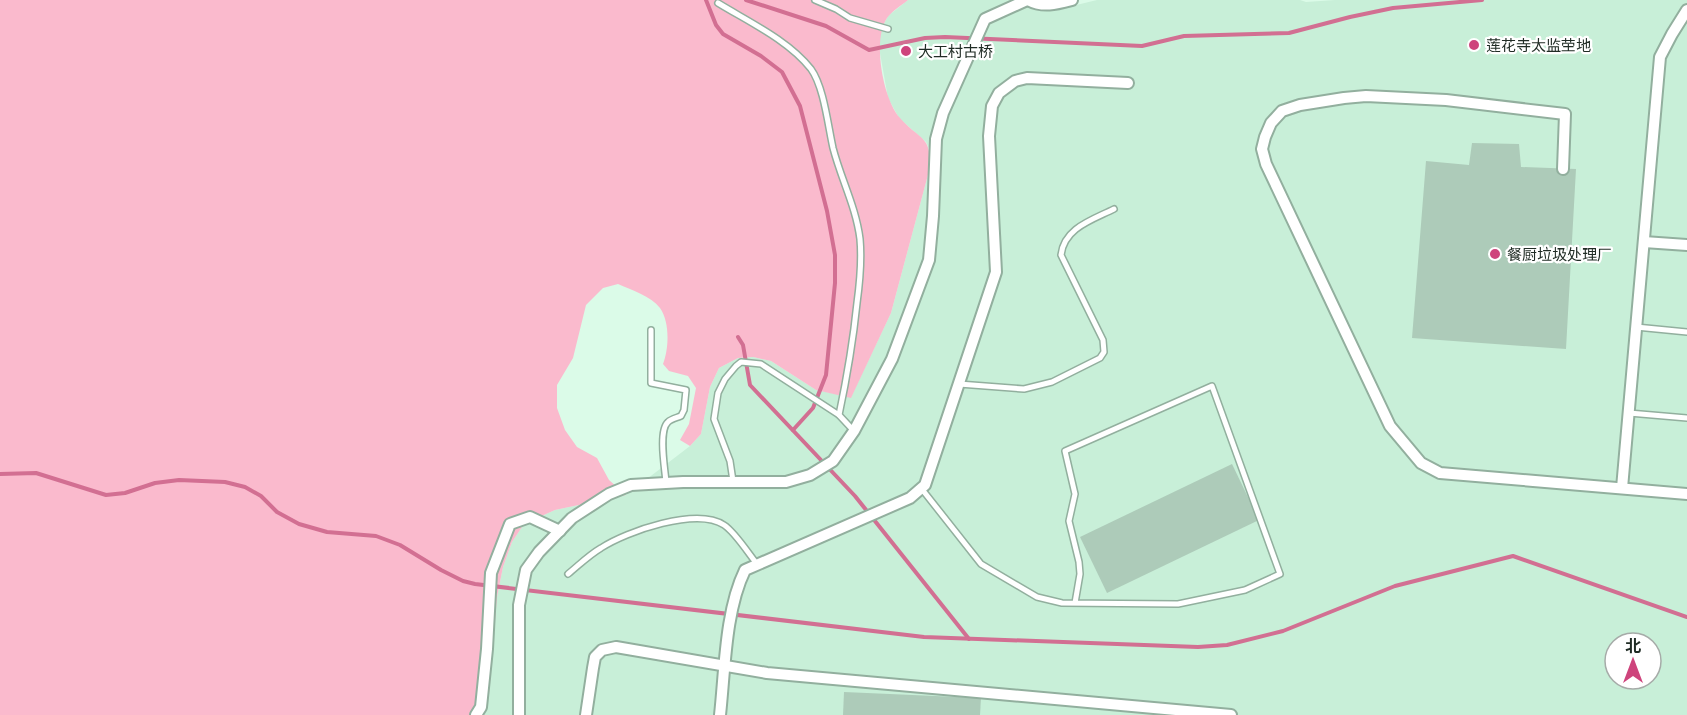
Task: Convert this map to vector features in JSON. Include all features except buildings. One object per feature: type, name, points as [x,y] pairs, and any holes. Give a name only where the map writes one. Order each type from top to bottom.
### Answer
[{"type":"street","points":[[519,715],[519,602],[526,570],[539,552],[572,518],[609,494],[632,485],[732,481],[786,482],[810,475],[832,462],[854,431],[892,359],[929,260],[936,139],[943,113],[985,19],[1028,0],[1044,5],[1072,0]]},
{"type":"street","points":[[1622,488],[1660,57],[1687,10]]},
{"type":"street","points":[[720,715],[729,631],[738,585],[745,570],[910,498],[925,485],[996,273],[989,136],[992,106],[999,93],[1015,81],[1028,78],[1128,83]]},
{"type":"street","points":[[1563,169],[1565,114],[1446,100],[1366,96],[1300,105],[1282,111],[1270,123],[1262,149],[1275,183],[1390,426],[1406,448],[1421,463],[1440,473],[1687,494]]},
{"type":"street","points":[[1644,242],[1687,245]]},
{"type":"street","points":[[476,715],[481,707],[491,573],[510,524],[530,517],[560,531]]},
{"type":"street","points":[[586,715],[596,657],[602,650],[616,647],[767,673],[1231,715]]},
{"type":"lane","points":[[815,0],[850,18],[888,29]]},
{"type":"lane","points":[[718,3],[780,42],[801,60],[812,71],[827,110],[836,157],[855,214],[860,238],[862,273],[855,330],[839,415]]},
{"type":"lane","points":[[959,384],[1024,389],[1052,382],[1100,358],[1104,352],[1102,340],[1060,255],[1062,244],[1069,234],[1114,209]]},
{"type":"lane","points":[[1636,327],[1687,332]]},
{"type":"lane","points":[[651,330],[651,383],[686,390],[684,410],[681,416],[669,420],[664,426],[666,483]]},
{"type":"lane","points":[[732,481],[728,455],[714,419],[715,405],[725,379],[741,362],[760,364],[839,415],[854,431]]},
{"type":"lane","points":[[921,488],[981,564],[1038,597],[1062,603],[1179,604],[1245,590],[1280,574],[1212,386],[1065,451],[1074,494],[1069,521],[1080,574],[1075,603]]},
{"type":"lane","points":[[1629,413],[1687,418]]},
{"type":"lane","points":[[568,574],[602,547],[629,534],[677,519],[712,519],[727,526],[757,565]]},
{"type":"shaded area","points":[[0,0],[908,0],[887,18],[880,40],[880,54],[884,84],[894,109],[900,118],[927,144],[930,159],[929,171],[891,313],[851,398],[816,390],[771,361],[753,357],[738,358],[719,368],[710,387],[701,434],[690,446],[680,440],[689,424],[696,388],[688,376],[669,371],[663,364],[668,336],[666,321],[660,308],[646,297],[618,284],[603,288],[586,305],[573,358],[557,385],[557,408],[565,430],[577,447],[597,458],[609,480],[626,495],[555,510],[524,524],[512,542],[503,567],[497,597],[489,694],[484,715],[0,715]]},
{"type":"shaded area","points":[[908,0],[1051,0],[1068,7],[1097,0],[1300,0],[1306,2],[1335,0],[1687,0],[1687,715],[484,715],[497,597],[503,567],[512,542],[524,524],[555,510],[626,495],[690,446],[701,434],[710,387],[719,368],[738,358],[753,357],[771,361],[816,390],[851,397],[891,313],[929,171],[931,153],[926,142],[899,118],[888,98],[880,53],[880,31],[888,16]]},
{"type":"waterway","points":[[706,0],[716,25],[723,34],[761,56],[782,72],[800,106],[827,211],[835,255],[835,283],[826,375],[813,408],[793,430]]},
{"type":"waterway","points":[[746,0],[826,26],[869,50],[925,38],[945,37],[1142,46],[1184,36],[1289,33],[1393,8],[1482,0]]},
{"type":"waterway","points":[[738,337],[743,345],[750,385],[855,496],[969,639]]},
{"type":"waterway","points":[[0,474],[36,473],[106,495],[125,493],[155,483],[179,480],[225,482],[245,487],[261,496],[277,512],[299,524],[327,532],[376,536],[400,545],[463,581],[475,584],[924,637],[1198,647],[1227,645],[1283,631],[1395,586],[1513,556],[1687,617]]},
{"type":"place","name":"莲花寺太监茔地","points":[[1474,45]]},
{"type":"place","name":"大工村古桥","points":[[906,51]]},
{"type":"place","name":"餐厨垃圾处理厂","points":[[1495,254]]}]
